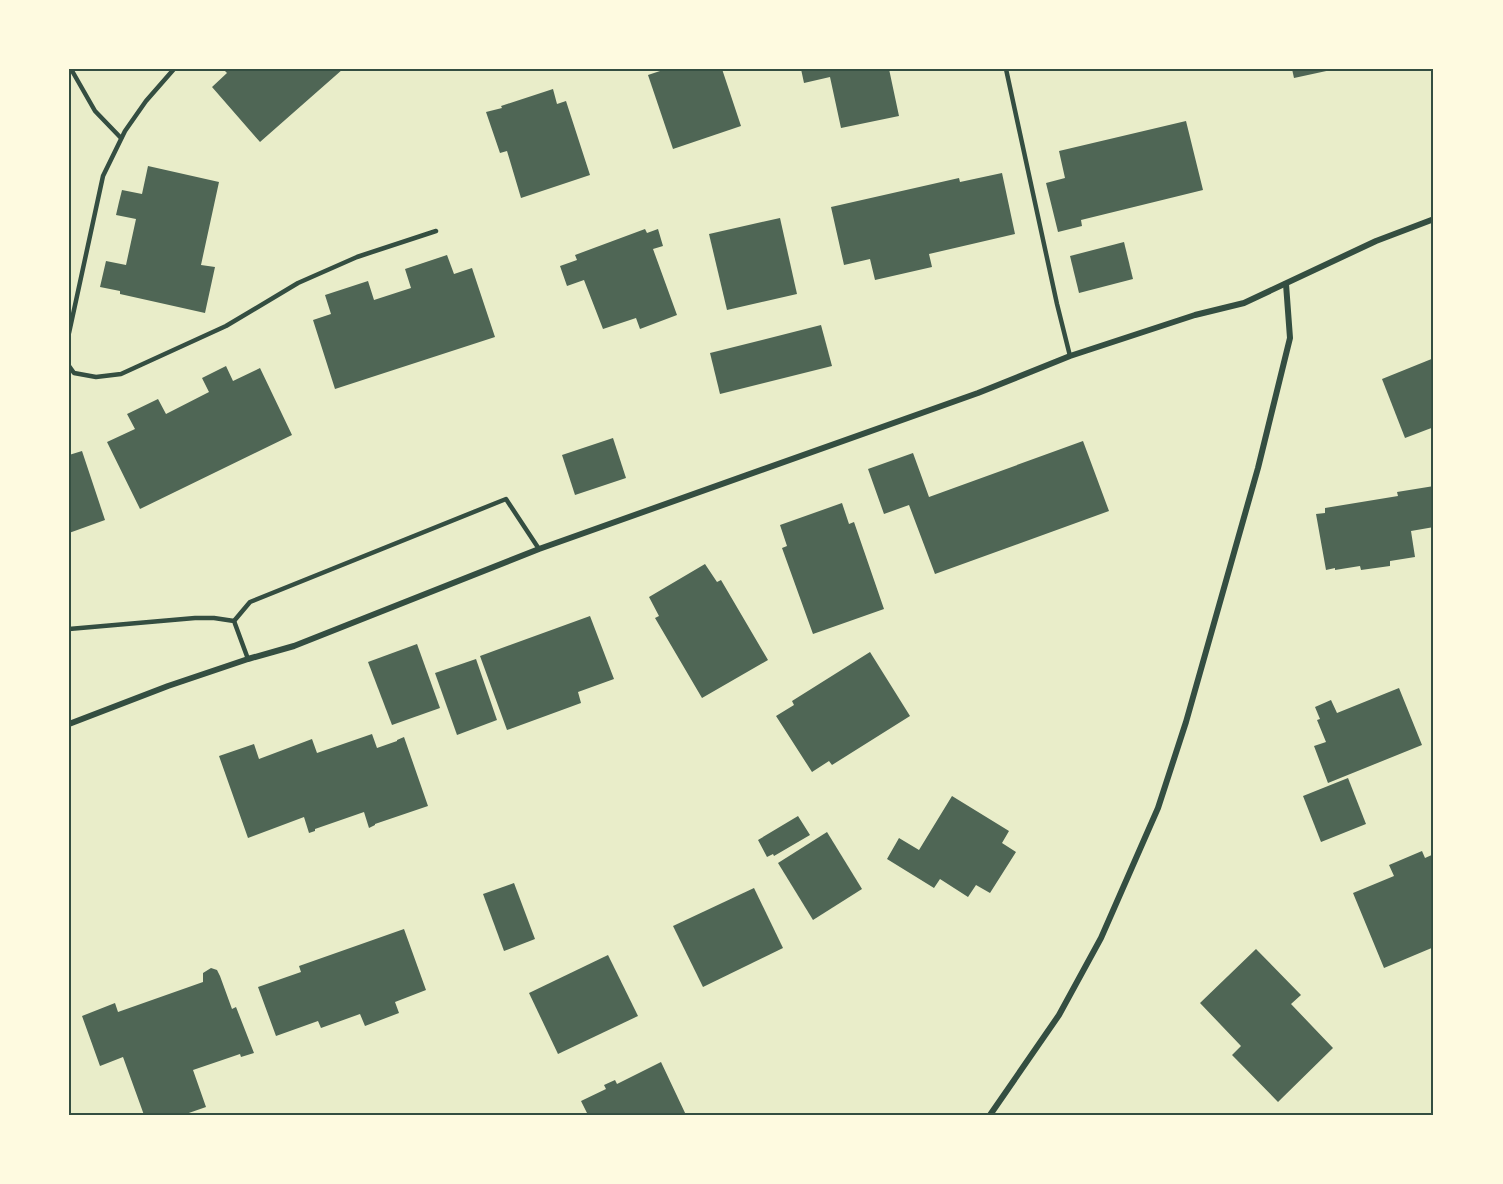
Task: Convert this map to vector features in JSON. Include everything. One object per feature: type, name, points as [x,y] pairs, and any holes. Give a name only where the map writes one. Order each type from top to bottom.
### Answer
[{"type":"street","points":[[69,724],[168,686],[294,646],[539,549],[978,393],[1070,357],[1195,315],[1244,303],[1376,241],[1434,219]]},
{"type":"street","points":[[990,1115],[1059,1015],[1101,938],[1158,808],[1186,722],[1255,480],[1290,338],[1286,284]]},
{"type":"lane","points":[[71,69],[95,111],[121,138]]},
{"type":"lane","points":[[69,333],[103,176],[125,131],[146,101],[174,69]]},
{"type":"lane","points":[[1006,69],[1070,357]]},
{"type":"lane","points":[[69,366],[74,373],[96,377],[121,374],[226,326],[308,278],[357,256],[436,231]]},
{"type":"lane","points":[[234,621],[250,602],[506,498],[539,549]]},
{"type":"lane","points":[[69,630],[195,618],[234,621]]},
{"type":"lane","points":[[234,621],[248,659]]},
{"type":"building","points":[[223,69],[343,69],[260,142],[212,87],[227,73]]},
{"type":"building","points":[[666,69],[722,69],[741,126],[673,149],[648,75]]},
{"type":"building","points":[[801,69],[889,69],[899,116],[841,128],[830,77],[804,83]]},
{"type":"building","points":[[1292,69],[1331,69],[1331,70],[1294,78]]},
{"type":"building","points":[[553,89],[557,104],[566,101],[590,175],[521,198],[507,151],[500,153],[486,112]]},
{"type":"building","points":[[1186,121],[1203,190],[1081,220],[1082,226],[1058,232],[1046,183],[1065,178],[1059,151]]},
{"type":"building","points":[[148,166],[219,182],[201,265],[215,267],[205,313],[120,294],[120,291],[100,287],[106,261],[126,265],[136,219],[116,215],[122,190],[142,194]]},
{"type":"building","points":[[1002,173],[1015,234],[929,254],[932,267],[875,280],[870,259],[844,265],[831,207],[959,178],[960,182]]},
{"type":"building","points":[[780,218],[797,294],[727,310],[709,234]]},
{"type":"building","points":[[645,229],[647,233],[658,229],[663,246],[653,249],[677,315],[640,329],[636,318],[603,329],[584,280],[567,286],[560,266],[577,260],[575,255]]},
{"type":"building","points":[[1124,242],[1133,279],[1079,293],[1070,256]]},
{"type":"building","points":[[447,255],[454,274],[472,268],[495,337],[335,389],[313,320],[331,314],[325,295],[368,281],[374,300],[411,288],[405,269]]},
{"type":"building","points":[[821,325],[832,366],[720,394],[710,353]]},
{"type":"building","points":[[1434,358],[1434,427],[1405,438],[1382,379]]},
{"type":"building","points":[[226,366],[233,381],[260,368],[292,435],[140,509],[107,442],[135,429],[127,414],[158,399],[166,414],[209,392],[202,378]]},
{"type":"building","points":[[613,438],[626,478],[575,495],[562,455]]},
{"type":"building","points":[[1083,441],[1109,511],[935,574],[909,505],[884,514],[868,469],[913,453],[929,497]]},
{"type":"building","points":[[82,451],[105,520],[69,533],[69,455]]},
{"type":"building","points":[[1434,486],[1434,527],[1411,531],[1415,557],[1390,561],[1390,566],[1361,570],[1360,566],[1326,570],[1316,514],[1325,513],[1325,508],[1398,496],[1397,492]]},
{"type":"building","points":[[842,503],[849,524],[854,522],[884,609],[813,634],[782,548],[787,546],[780,525]]},
{"type":"building","points":[[705,564],[717,582],[721,580],[768,660],[702,698],[655,618],[659,616],[649,597]]},
{"type":"building","points":[[590,616],[614,679],[578,692],[581,703],[507,730],[480,656]]},
{"type":"building","points":[[417,644],[440,708],[392,725],[368,662]]},
{"type":"building","points":[[870,652],[910,716],[832,765],[829,761],[812,772],[776,716],[794,705],[792,701]]},
{"type":"building","points":[[476,659],[497,720],[457,735],[435,673]]},
{"type":"building","points":[[1399,688],[1422,745],[1328,783],[1314,746],[1326,742],[1317,720],[1320,719],[1315,707],[1331,700],[1337,713]]},
{"type":"building","points":[[372,734],[377,748],[404,737],[428,806],[369,828],[364,812],[309,833],[304,817],[248,838],[219,756],[254,744],[259,759],[312,739],[317,753]]},
{"type":"building","points":[[1348,778],[1366,824],[1321,842],[1303,796]]},
{"type":"building","points":[[952,796],[1009,831],[1002,843],[1016,852],[990,893],[976,885],[968,897],[940,879],[934,888],[887,859],[899,838],[919,850]]},
{"type":"building","points":[[798,816],[810,835],[774,856],[773,854],[767,857],[758,840]]},
{"type":"building","points":[[827,832],[862,889],[813,920],[778,863]]},
{"type":"building","points":[[1422,851],[1425,858],[1434,854],[1434,947],[1384,968],[1353,893],[1394,876],[1389,865]]},
{"type":"building","points":[[514,883],[535,939],[504,951],[483,894]]},
{"type":"building","points":[[754,888],[783,948],[703,987],[673,926]]},
{"type":"building","points":[[404,929],[426,990],[395,1002],[399,1013],[365,1026],[360,1014],[321,1028],[318,1021],[276,1036],[258,987],[301,972],[299,966]]},
{"type":"building","points":[[1256,949],[1301,995],[1291,1004],[1333,1048],[1278,1102],[1232,1055],[1241,1046],[1200,1003]]},
{"type":"building","points":[[608,955],[638,1016],[558,1054],[529,993]]},
{"type":"building","points":[[211,968],[217,970],[232,1009],[236,1007],[254,1053],[241,1057],[240,1054],[193,1070],[206,1107],[183,1115],[144,1115],[123,1057],[100,1066],[82,1016],[115,1003],[118,1012],[203,982],[203,973]]},
{"type":"building","points":[[661,1062],[686,1115],[588,1115],[581,1101],[606,1089],[604,1085],[615,1080],[617,1084]]}]
